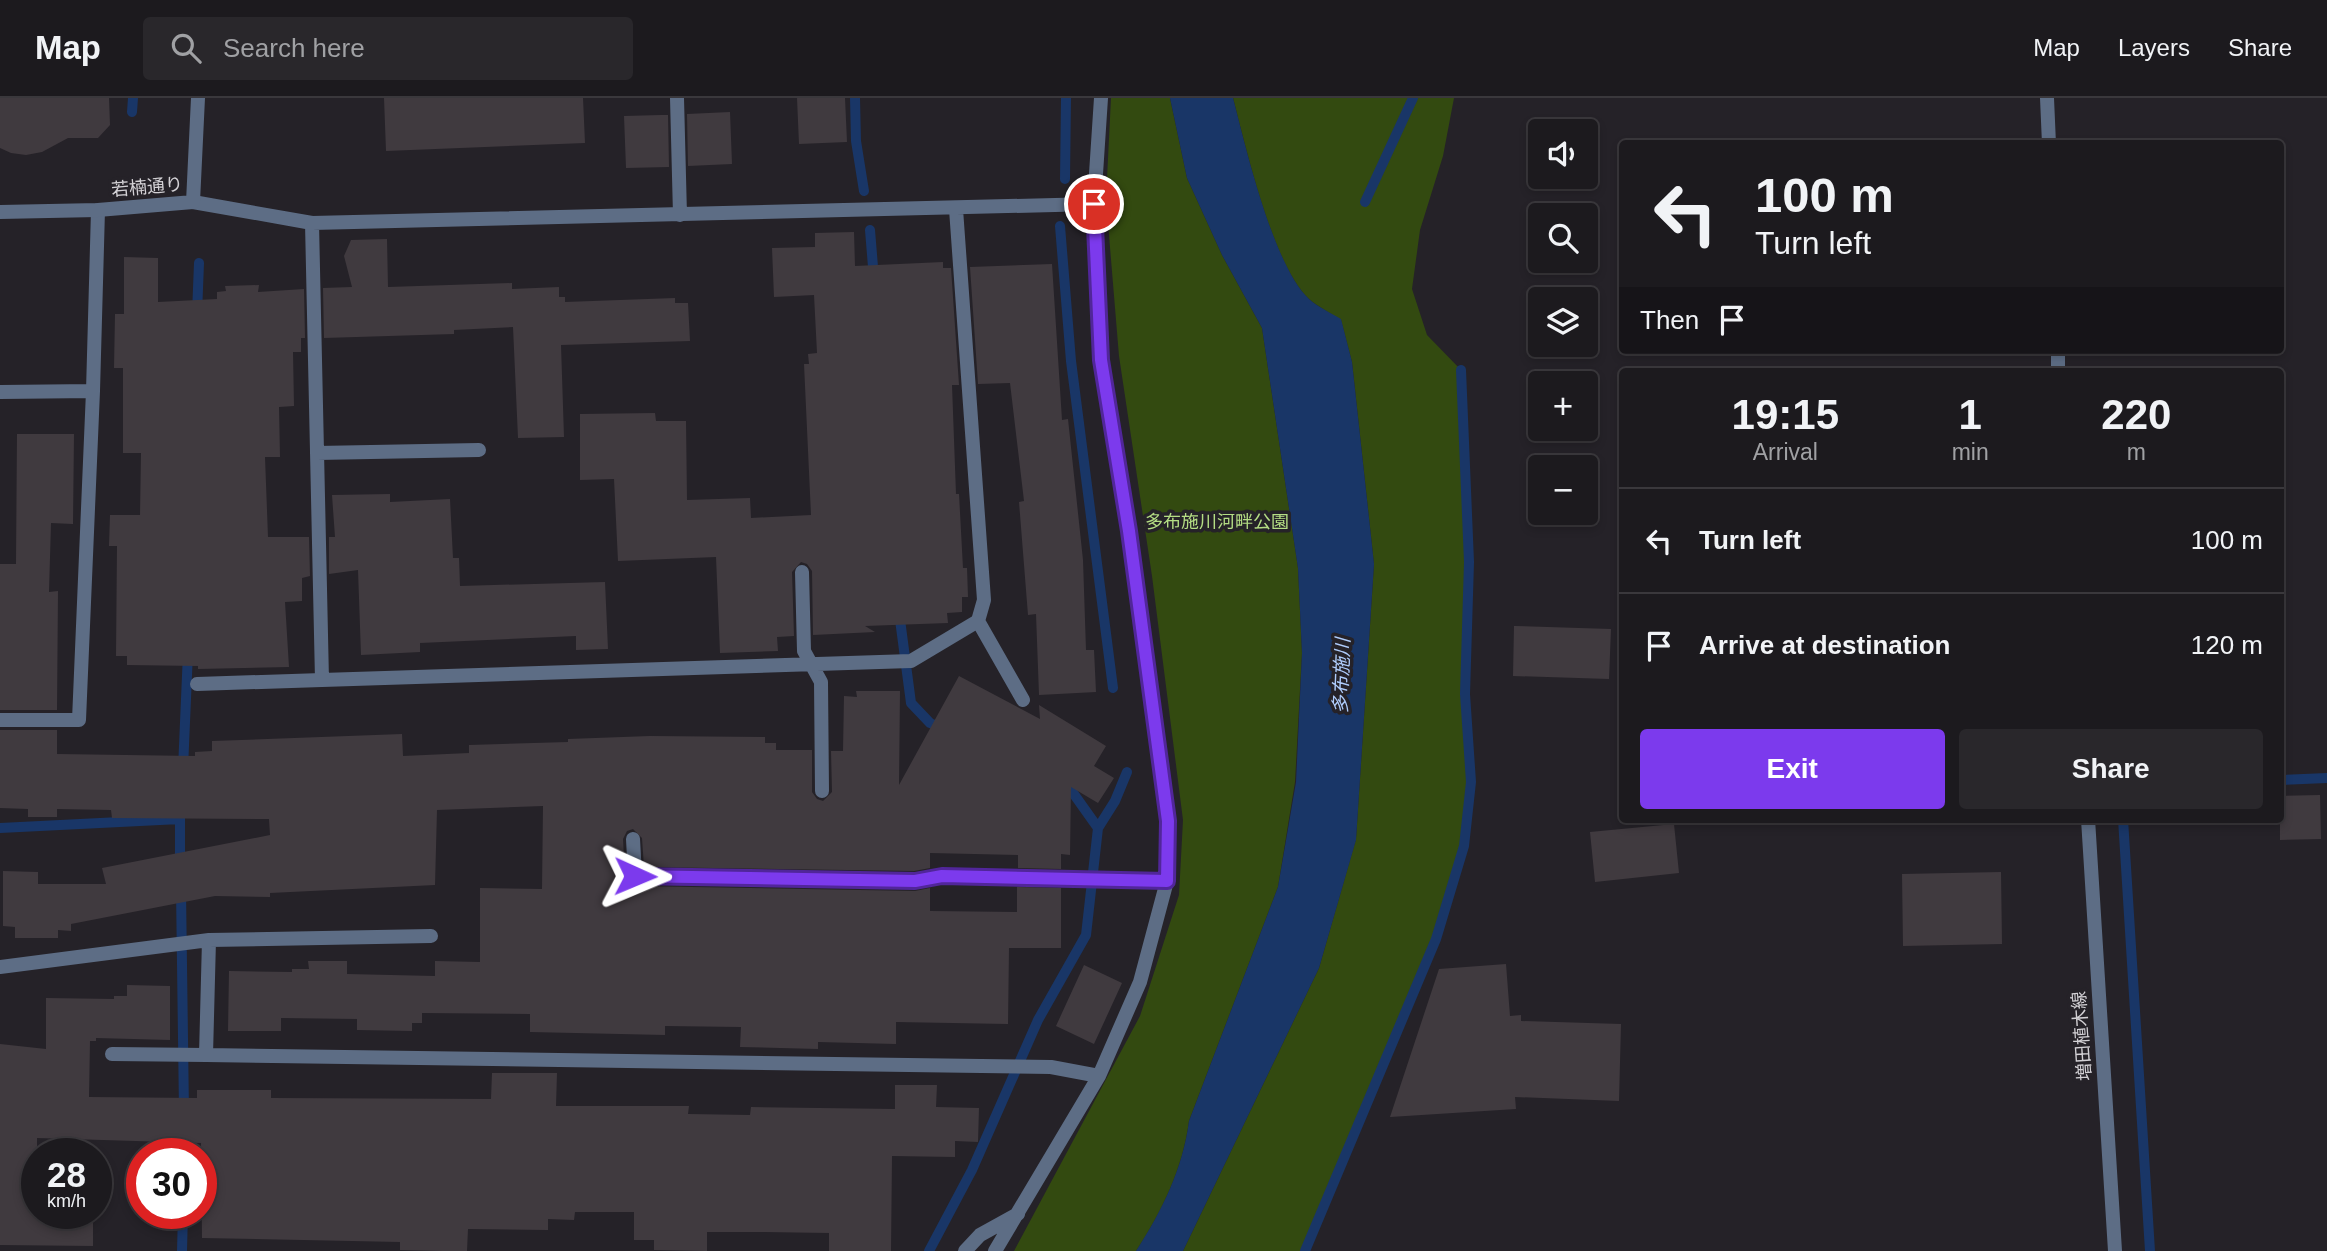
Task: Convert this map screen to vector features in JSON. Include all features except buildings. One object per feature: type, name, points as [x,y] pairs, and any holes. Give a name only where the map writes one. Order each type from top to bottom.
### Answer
[{"type":"street","name":"若楠通り","points":[[0,212],[98,210],[193,202],[198,98]]},
{"type":"street","points":[[677,98],[680,215]]},
{"type":"street","points":[[995,1251],[1099,1076],[1140,982],[1167,881],[1168,821],[1129,531],[1101,360],[1094,204],[1101,98]]},
{"type":"street","points":[[2048,98],[2049,140]]},
{"type":"street","points":[[193,202],[312,223],[1094,204]]},
{"type":"street","points":[[197,684],[912,661],[978,621],[984,600],[956,209]]},
{"type":"street","points":[[0,720],[79,720],[98,210]]},
{"type":"street","points":[[312,223],[322,680]]},
{"type":"street","points":[[0,392],[93,391]]},
{"type":"street","points":[[317,453],[479,450]]},
{"type":"street","points":[[802,572],[804,651],[821,682],[822,792]]},
{"type":"street","points":[[978,621],[1023,700]]},
{"type":"street","name":"増田植木線","points":[[2088,823],[2115,1251]]},
{"type":"street","points":[[633,839],[635,876],[915,881],[942,876],[1167,881]]},
{"type":"street","points":[[0,967],[202,941],[431,936]]},
{"type":"street","points":[[200,1055],[202,941]]},
{"type":"street","points":[[112,1054],[1051,1067],[1099,1076]]},
{"type":"street","points":[[965,1251],[980,1235],[1019,1213]]},
{"type":"green space","name":"多布施川河畔公園","points":[[1111,98],[1170,98],[1187,178],[1222,255],[1262,328],[1298,568],[1302,653],[1295,782],[1278,887],[1189,1121],[1176,1173],[1163,1205],[1145,1236],[1136,1251],[1014,1251],[1140,1016],[1179,895],[1183,820],[1152,576],[1119,356],[1106,199]]},
{"type":"green space","points":[[1233,98],[1454,98],[1443,156],[1420,230],[1412,289],[1427,335],[1461,370],[1469,562],[1465,694],[1471,782],[1464,846],[1436,939],[1305,1251],[1183,1251],[1319,968],[1356,839],[1374,564],[1352,362],[1341,320],[1309,299],[1284,261],[1262,205]]},
{"type":"water","name":"多布施川","points":[[1170,98],[1233,98],[1262,204],[1284,260],[1296,283],[1309,299],[1341,319],[1352,362],[1374,564],[1356,840],[1319,968],[1183,1251],[1136,1251],[1163,1205],[1176,1172],[1189,1121],[1278,887],[1296,782],[1302,653],[1298,568],[1262,328],[1222,255],[1187,178]]},
{"type":"waterway","points":[[132,112],[133,98]]},
{"type":"waterway","points":[[855,98],[856,141],[864,191]]},
{"type":"waterway","points":[[1065,179],[1066,98]]},
{"type":"waterway","points":[[1365,202],[1413,98]]},
{"type":"waterway","points":[[1060,226],[1071,361],[1113,688]]},
{"type":"waterway","points":[[870,230],[874,279]]},
{"type":"waterway","points":[[197,314],[199,263]]},
{"type":"waterway","points":[[1305,1251],[1436,939],[1464,846],[1471,782],[1465,694],[1469,562],[1461,370]]},
{"type":"waterway","points":[[899,612],[911,703],[930,723],[944,729]]},
{"type":"waterway","points":[[183,769],[188,652]]},
{"type":"waterway","points":[[929,1251],[972,1170],[1038,1020],[1086,935],[1098,828],[1115,801],[1127,772]]},
{"type":"waterway","points":[[2284,780],[2327,778]]},
{"type":"waterway","points":[[1062,781],[1098,828]]},
{"type":"waterway","points":[[180,806],[180,867]]},
{"type":"waterway","points":[[0,828],[180,819]]},
{"type":"waterway","points":[[2123,823],[2150,1251]]},
{"type":"waterway","points":[[181,890],[184,1112]]},
{"type":"waterway","points":[[185,1128],[185,1138]]},
{"type":"waterway","points":[[182,1251],[183,1229]]},
{"type":"route","points":[[635,876],[915,881],[942,876],[1167,881],[1168,821],[1129,531],[1101,360],[1094,204]]}]
